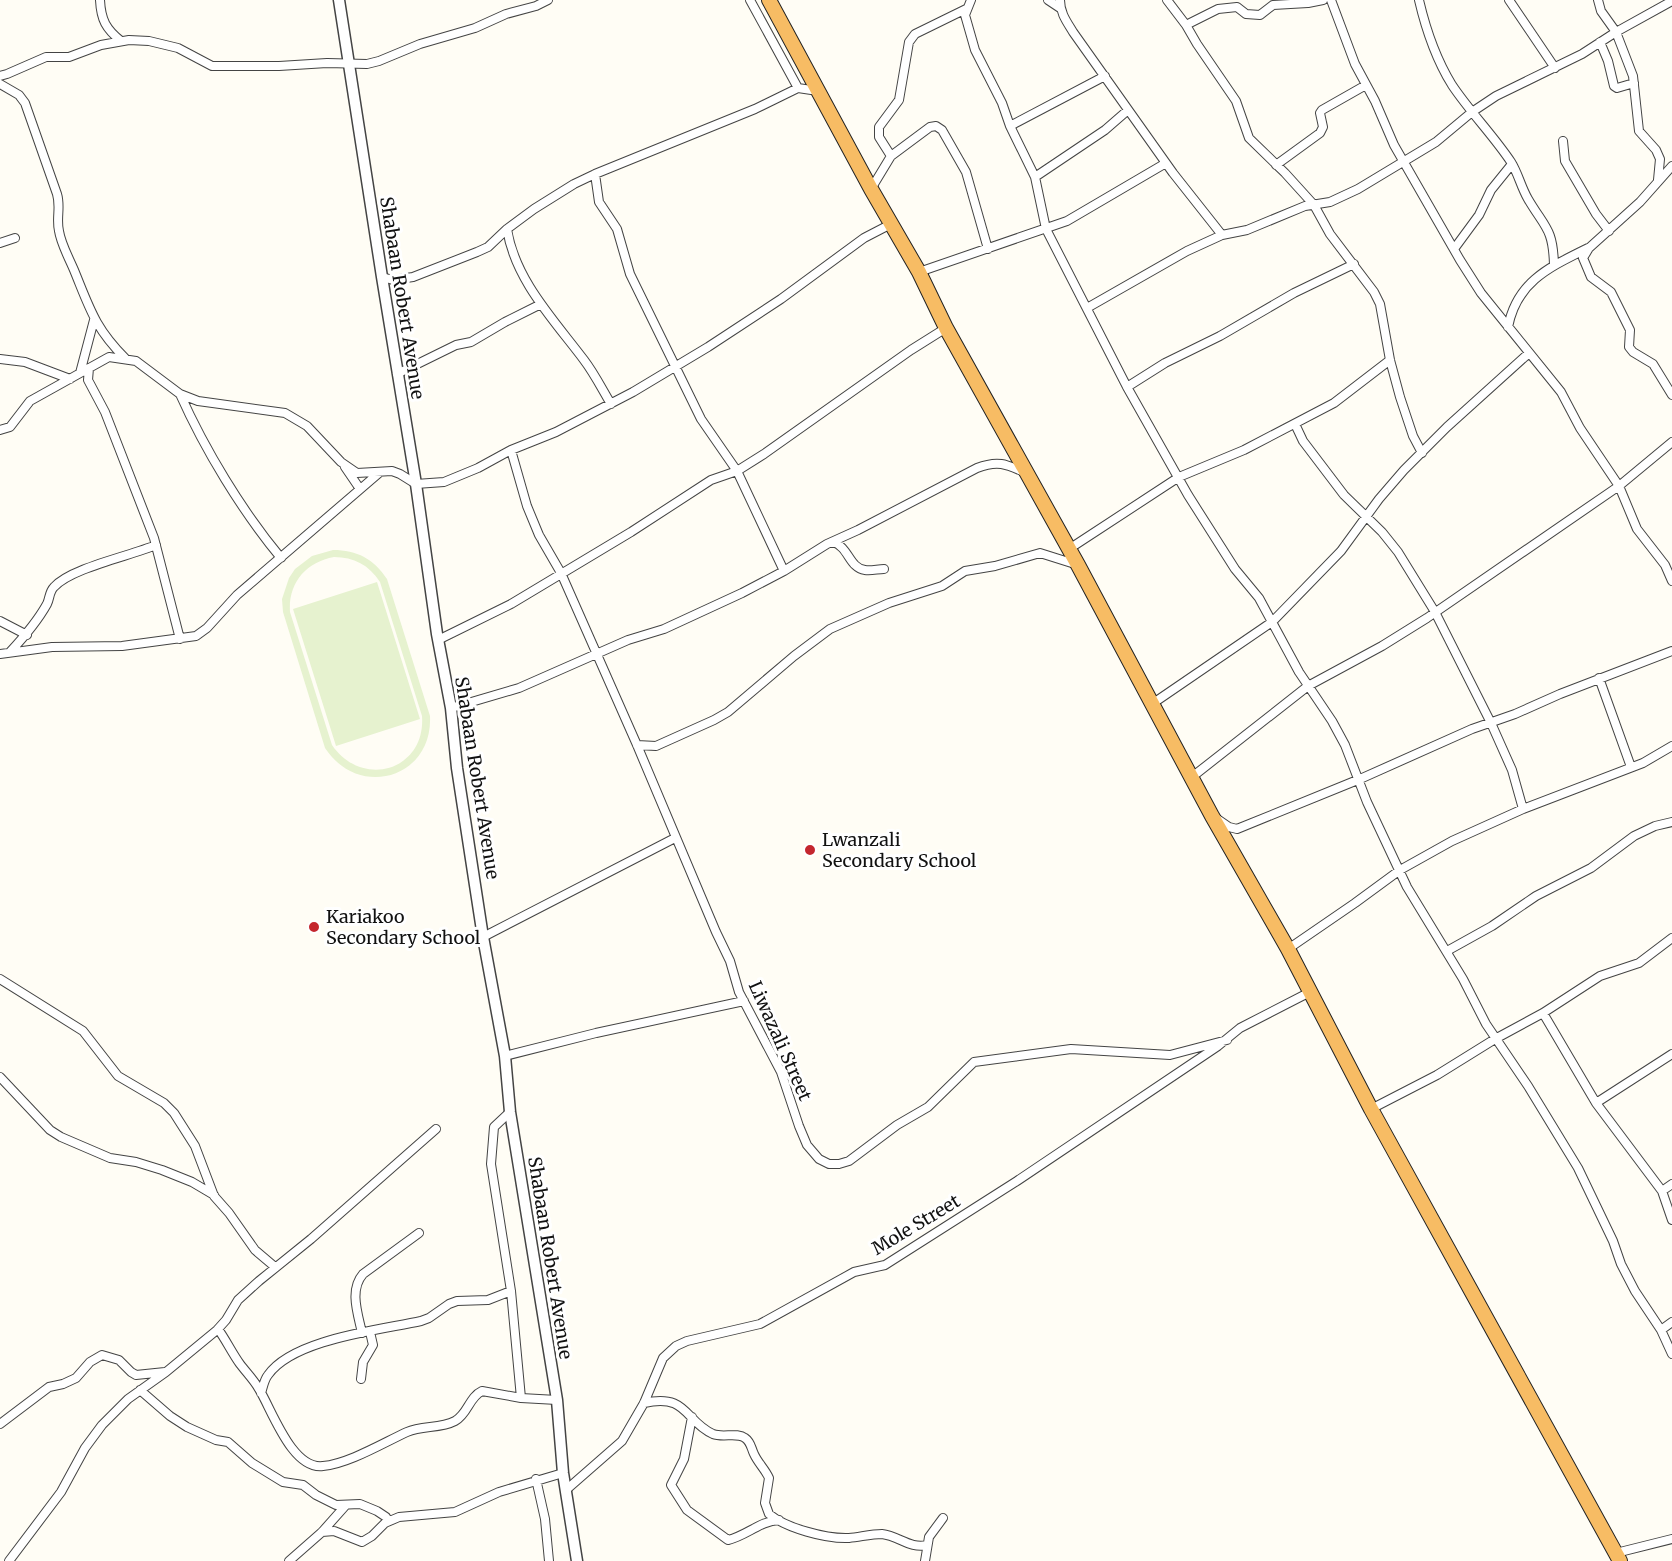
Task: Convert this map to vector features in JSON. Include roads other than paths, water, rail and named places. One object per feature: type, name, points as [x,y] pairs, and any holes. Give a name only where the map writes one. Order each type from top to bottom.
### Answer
[{"type":"highway","points":[[769,0],[871,189],[919,272],[946,328],[1078,565],[1212,816],[1288,949],[1371,1109],[1618,1557]]},
{"type":"street","points":[[100,0],[105,26],[121,41]]},
{"type":"street","name":"Shabaan Robert Avenue","points":[[339,0],[416,484],[438,640],[451,708],[483,937],[505,1056],[510,1112],[557,1400],[563,1473],[578,1561]]},
{"type":"street","points":[[0,76],[46,57],[69,57],[100,45],[121,41],[149,41],[169,45],[212,66],[367,64],[379,62],[420,44],[475,28],[534,3],[548,0]]},
{"type":"street","points":[[750,0],[798,88]]},
{"type":"street","points":[[971,0],[965,15],[975,50],[1035,177],[1046,229],[1127,387],[1235,569],[1259,598],[1299,672],[1332,721],[1407,886],[1447,951],[1495,1039],[1528,1086],[1578,1167],[1635,1291],[1661,1330],[1672,1354]]},
{"type":"street","points":[[1048,0],[1060,4],[1073,32],[1166,163],[1222,235]]},
{"type":"street","points":[[1167,0],[1236,101],[1249,138],[1314,205],[1326,227],[1374,292],[1380,304],[1390,360],[1407,418],[1422,453]]},
{"type":"street","points":[[1186,25],[1218,9],[1237,7],[1246,14],[1260,15],[1273,5],[1323,0]]},
{"type":"street","points":[[1331,0],[1355,64],[1403,161],[1454,249],[1481,293],[1561,392],[1580,428],[1619,486],[1637,529],[1665,565],[1672,581]]},
{"type":"street","points":[[1419,0],[1438,59],[1451,84],[1512,164],[1529,201],[1547,226],[1552,236],[1554,265]]},
{"type":"street","points":[[1509,0],[1555,68]]},
{"type":"street","points":[[1598,0],[1601,11],[1616,32],[1634,83],[1639,131],[1656,150],[1660,159],[1658,180]]},
{"type":"street","points":[[1087,308],[1187,251],[1222,235],[1247,230],[1305,206],[1338,199],[1436,142],[1472,112],[1496,96],[1582,54],[1616,32],[1672,2]]},
{"type":"street","points":[[891,156],[879,137],[879,127],[899,100],[909,42],[915,34],[966,9]]},
{"type":"street","points":[[1600,42],[1608,61],[1614,86],[1617,88],[1634,83]]},
{"type":"street","points":[[1010,126],[1105,76]]},
{"type":"street","points":[[0,84],[19,95],[25,103],[59,201],[60,234],[94,320],[108,341],[125,358]]},
{"type":"street","points":[[1276,165],[1320,133],[1323,127],[1320,113],[1322,110],[1366,85]]},
{"type":"street","points":[[382,277],[393,280],[413,277],[477,252],[488,247],[507,229],[556,194],[595,174],[754,109],[798,88],[818,91]]},
{"type":"street","points":[[1035,177],[1105,130],[1128,110]]},
{"type":"street","points":[[871,189],[891,156],[930,127],[936,126],[942,130],[966,172],[988,249]]},
{"type":"street","points":[[1563,141],[1565,161],[1596,214],[1609,231]]},
{"type":"street","points":[[919,272],[1046,229],[1088,210],[1124,186],[1166,163]]},
{"type":"street","points":[[1454,249],[1479,215],[1491,190],[1512,164]]},
{"type":"street","points":[[1508,327],[1514,304],[1534,279],[1554,265],[1588,248],[1609,231],[1650,193],[1658,180],[1672,166]]},
{"type":"street","points":[[595,174],[599,202],[616,229],[630,274],[705,426],[737,471],[784,571]]},
{"type":"street","points":[[341,462],[357,473],[395,472],[416,484],[444,482],[478,468],[511,450],[556,432],[611,404],[676,366],[799,287],[864,238],[891,224]]},
{"type":"street","points":[[507,229],[509,245],[515,261],[541,304],[585,361],[611,404]]},
{"type":"street","points":[[0,243],[15,238]]},
{"type":"street","points":[[1588,248],[1582,258],[1583,263],[1591,277],[1611,292],[1630,330],[1629,347],[1653,364],[1672,395]]},
{"type":"street","points":[[1127,387],[1165,363],[1220,336],[1294,293],[1354,264]]},
{"type":"street","points":[[397,374],[456,345],[471,342],[504,322],[541,304]]},
{"type":"street","points":[[80,373],[94,320]]},
{"type":"street","points":[[438,640],[505,608],[631,532],[711,480],[737,471],[946,328]]},
{"type":"street","points":[[1152,704],[1272,622],[1341,551],[1379,499],[1422,453],[1528,353]]},
{"type":"street","points":[[0,430],[10,427],[30,401],[109,357],[125,358],[143,365],[180,394],[198,401],[285,413],[292,416],[314,431],[341,462],[360,489]]},
{"type":"street","points":[[0,359],[25,362],[70,379]]},
{"type":"street","points":[[1069,549],[1179,477],[1244,450],[1350,393],[1390,360]]},
{"type":"street","points":[[89,368],[88,380],[105,412],[156,545],[180,639]]},
{"type":"street","points":[[180,394],[237,498],[281,558]]},
{"type":"street","points":[[1295,424],[1303,441],[1344,495],[1398,552],[1435,612],[1491,723],[1512,771],[1523,809]]},
{"type":"street","points":[[1192,777],[1308,686],[1382,646],[1435,612],[1619,486],[1672,442]]},
{"type":"street","name":"Liwazali Street","points":[[511,450],[538,535],[561,573],[730,961],[739,992],[781,1072],[807,1145],[819,1159],[829,1164],[849,1161],[897,1125],[932,1104],[974,1062],[1071,1049],[1170,1055],[1227,1040]]},
{"type":"street","points":[[451,708],[519,688],[628,640],[664,629],[742,593],[784,571],[815,550],[954,478],[990,463],[1006,464],[1028,474]]},
{"type":"street","points":[[0,654],[52,647],[122,646],[196,636],[207,628],[237,595],[379,473]]},
{"type":"street","points":[[833,542],[840,545],[852,562],[860,568],[884,569]]},
{"type":"street","points":[[10,652],[27,635],[48,602],[50,592],[59,583],[91,566],[156,545]]},
{"type":"street","points":[[637,745],[656,746],[714,720],[728,712],[830,629],[889,603],[947,584],[965,571],[995,566],[1040,553],[1078,565]]},
{"type":"street","points":[[0,621],[27,635]]},
{"type":"street","points":[[1212,816],[1229,827],[1237,829],[1599,678],[1672,651]]},
{"type":"street","points":[[1599,678],[1631,767]]},
{"type":"street","points":[[1288,949],[1400,870],[1452,841],[1523,809],[1650,760],[1672,746]]},
{"type":"street","points":[[1447,951],[1492,926],[1536,896],[1591,868],[1634,836],[1654,826],[1672,822]]},
{"type":"street","points":[[483,937],[675,838]]},
{"type":"street","points":[[1371,1109],[1437,1075],[1543,1013],[1600,976],[1639,963],[1672,938]]},
{"type":"street","points":[[0,979],[83,1031],[118,1076],[168,1106],[195,1146],[214,1196]]},
{"type":"street","name":"Mole Street","points":[[566,1490],[622,1441],[644,1403],[659,1364],[676,1346],[687,1341],[760,1324],[854,1272],[885,1265],[1007,1188],[1227,1040],[1240,1028],[1310,992]]},
{"type":"street","points":[[505,1056],[585,1035],[744,1001]]},
{"type":"street","points":[[1543,1013],[1596,1103],[1662,1191],[1672,1221]]},
{"type":"street","points":[[1596,1103],[1672,1054]]},
{"type":"street","points":[[0,1077],[56,1134],[110,1158],[136,1162],[162,1170],[192,1182],[214,1196],[255,1250],[275,1268]]},
{"type":"street","points":[[510,1112],[494,1127],[491,1164],[511,1291],[521,1398]]},
{"type":"street","points":[[9,1561],[66,1484],[85,1448],[102,1425],[140,1390],[166,1372],[218,1329],[238,1300],[311,1239],[436,1128]]},
{"type":"street","points":[[1662,1191],[1672,1184]]},
{"type":"street","points":[[362,1379],[363,1362],[373,1343],[366,1332],[355,1302],[360,1276],[419,1233]]},
{"type":"street","points":[[261,1393],[269,1373],[289,1358],[325,1341],[421,1321],[457,1301],[488,1300],[511,1291]]},
{"type":"street","points":[[1661,1330],[1672,1322]]},
{"type":"street","points":[[218,1329],[261,1393],[298,1456],[306,1463],[322,1466],[340,1462],[410,1431],[443,1426],[465,1414],[473,1400],[482,1391],[521,1398],[557,1400]]},
{"type":"street","points":[[0,1424],[49,1387],[76,1378],[90,1362],[102,1355],[119,1360],[136,1375],[166,1372]]},
{"type":"street","points":[[140,1390],[170,1416],[187,1427],[216,1440],[228,1442],[270,1475],[289,1484],[303,1485],[316,1495],[336,1505],[360,1504],[377,1511],[388,1521]]},
{"type":"street","points":[[644,1403],[668,1401],[682,1408],[715,1435],[742,1436],[748,1441],[769,1478],[765,1503],[767,1510],[770,1515],[779,1520],[814,1533],[847,1538],[880,1534],[896,1537],[916,1547],[927,1545]]},
{"type":"street","points":[[692,1417],[684,1459],[671,1485],[682,1504],[690,1513],[728,1540],[768,1521],[779,1520]]},
{"type":"street","points":[[322,1532],[334,1531],[362,1542],[388,1521],[409,1515],[455,1512],[498,1492],[536,1479],[563,1473]]},
{"type":"street","points":[[536,1479],[545,1520],[549,1561]]},
{"type":"street","points":[[289,1561],[322,1532],[347,1505]]},
{"type":"street","points":[[925,1561],[931,1534],[942,1518]]},
{"type":"street","points":[[1618,1557],[1672,1539]]},
{"type":"place","name":"Lwanzali Secondary School","points":[[810,850]]},
{"type":"place","name":"Kariakoo Secondary School","points":[[314,927]]}]
